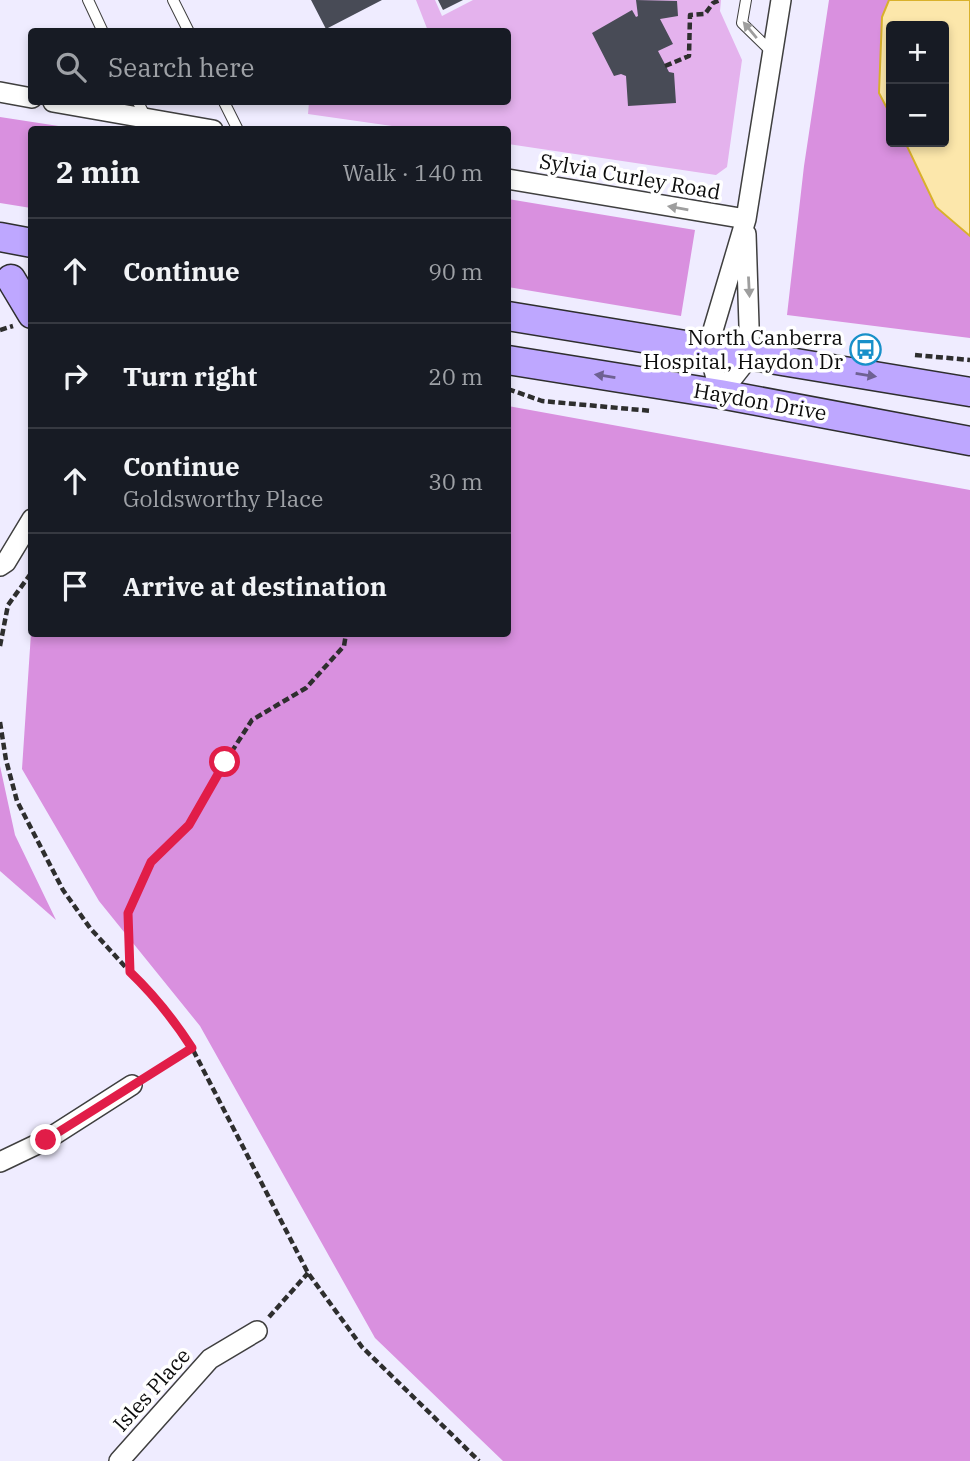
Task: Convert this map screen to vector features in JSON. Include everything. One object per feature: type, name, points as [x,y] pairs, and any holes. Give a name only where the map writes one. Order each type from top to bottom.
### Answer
[{"type":"main road","points":[[0,237],[28,242]]},
{"type":"main road","points":[[14,279],[28,306]]},
{"type":"main road","name":"Haydon Drive","points":[[511,316],[970,392]]},
{"type":"main road","name":"Haydon Drive","points":[[511,360],[720,394],[970,441]]},
{"type":"street","points":[[720,394],[708,347],[746,219],[781,0]]},
{"type":"street","points":[[0,92],[28,97]]},
{"type":"street","points":[[86,105],[142,110],[199,126]]},
{"type":"street","name":"Sylvia Curley Road","points":[[511,180],[746,219]]},
{"type":"street","points":[[720,394],[750,356],[746,219]]},
{"type":"street","points":[[0,566],[6,562],[28,526]]},
{"type":"street","points":[[0,1162],[46,1140],[132,1085]]},
{"type":"street","name":"Isles Place","points":[[119,1461],[210,1359],[257,1331]]},
{"type":"lane","points":[[88,0],[101,28]]},
{"type":"lane","points":[[173,0],[186,28]]},
{"type":"lane","points":[[746,0],[743,23],[773,54]]},
{"type":"lane","points":[[224,105],[235,126]]},
{"type":"path","points":[[665,66],[689,56],[690,15],[705,14],[720,0]]},
{"type":"path","points":[[511,390],[542,401],[569,405],[613,406],[654,411]]},
{"type":"path","points":[[0,646],[8,605],[28,578]]},
{"type":"path","points":[[130,972],[128,913],[151,862],[189,825],[252,720],[306,688],[344,646],[346,637]]},
{"type":"path","points":[[0,722],[6,760],[17,801],[63,890],[90,929],[148,989],[192,1048],[308,1273],[362,1347],[479,1461]]},
{"type":"path","points":[[132,1085],[192,1048]]},
{"type":"path","points":[[257,1331],[308,1273]]},
{"type":"shaded area","points":[[416,0],[435,0],[442,16],[473,0],[721,0],[720,11],[742,60],[727,167],[716,175],[511,144],[511,126],[392,126],[308,114],[309,105],[511,105],[511,28],[427,28]]},
{"type":"shaded area","points":[[829,0],[970,0],[970,338],[787,315],[804,166]]},
{"type":"shaded area","points":[[889,0],[970,0],[970,236],[936,207],[907,147],[949,147],[949,21],[886,21],[886,106],[879,93],[882,17]]},
{"type":"shaded area","points":[[0,117],[58,126],[28,126],[28,208],[0,203]]},
{"type":"shaded area","points":[[511,199],[695,230],[681,316],[511,288]]},
{"type":"shaded area","points":[[511,407],[970,490],[970,1461],[503,1461],[375,1338],[200,1026],[99,901],[22,769],[31,637],[511,637]]},
{"type":"shaded area","points":[[0,766],[15,835],[56,920],[0,871]]},
{"type":"building","points":[[311,0],[382,0],[328,28]]},
{"type":"building","points":[[438,0],[463,0],[443,10]]},
{"type":"building","points":[[636,0],[677,1],[678,16],[660,19],[673,44],[658,51],[669,72],[674,73],[676,103],[628,106],[626,76],[614,76],[592,33],[632,10],[636,17],[638,16]]},
{"type":"place","name":"North Canberra Hospital, Haydon Dr","points":[[866,350]]},
{"type":"route","points":[[46,1140],[192,1048],[175,1022],[130,972],[128,913],[151,862],[189,825],[225,762]]}]
